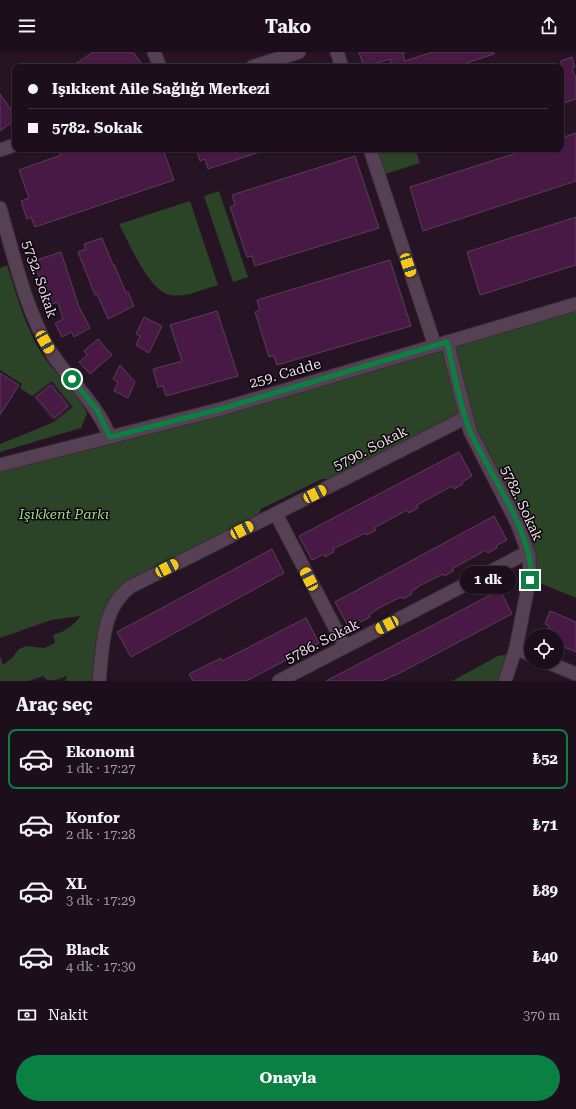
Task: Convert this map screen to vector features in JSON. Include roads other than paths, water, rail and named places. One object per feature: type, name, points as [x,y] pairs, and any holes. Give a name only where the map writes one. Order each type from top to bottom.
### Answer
[{"type":"street","points":[[154,52],[159,64]]},
{"type":"street","points":[[261,64],[299,52]]},
{"type":"street","points":[[337,52],[341,64]]},
{"type":"street","points":[[0,150],[12,146]]},
{"type":"street","name":"5782. Sokak","points":[[371,152],[441,344],[465,418],[475,443],[517,523],[528,552],[530,576],[516,648],[505,681]]},
{"type":"street","name":"5732. Sokak","points":[[0,208],[26,294],[45,342],[61,366],[97,410],[110,437]]},
{"type":"street","name":"259. Cadde","points":[[0,465],[221,409],[576,304]]},
{"type":"street","name":"5790. Sokak","points":[[99,681],[108,618],[116,600],[130,587],[465,418]]},
{"type":"street","points":[[276,514],[345,647]]},
{"type":"street","name":"5786. Sokak","points":[[279,681],[528,552]]},
{"type":"street","points":[[516,648],[524,652]]},
{"type":"street","points":[[564,669],[576,674]]},
{"type":"park label","name":"Işıkkent Parkı","points":[[64,514]]}]
